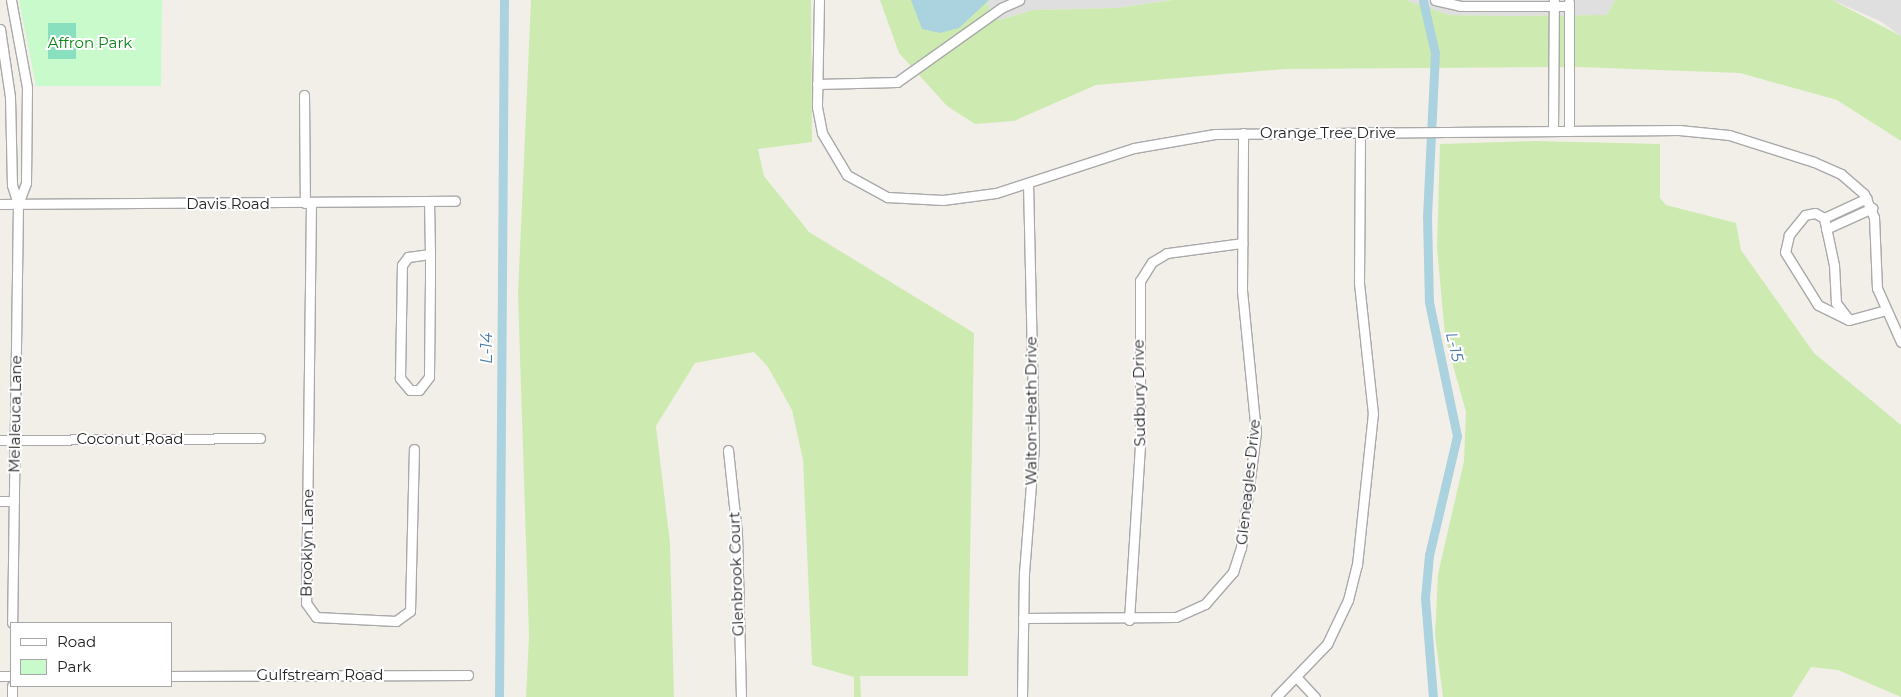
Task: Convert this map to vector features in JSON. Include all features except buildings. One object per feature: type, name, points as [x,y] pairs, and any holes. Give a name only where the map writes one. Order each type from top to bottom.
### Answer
[{"type":"street","name":"Melaleuca Lane","points":[[11,0],[27,87],[26,183],[18,204]]},
{"type":"street","points":[[818,0],[817,84],[897,82],[1001,8],[1019,0]]},
{"type":"street","points":[[1435,0],[1481,3],[1569,3],[1569,131]]},
{"type":"street","points":[[1553,131],[1554,3]]},
{"type":"street","name":"Melaleuca Lane","points":[[0,29],[10,97],[12,185],[18,204],[12,622]]},
{"type":"street","name":"Orange Tree Drive","points":[[817,84],[822,133],[831,154],[852,179],[887,197],[913,200],[970,197],[1028,185],[1134,148],[1188,137],[1243,133],[1704,132],[1760,142],[1814,162],[1851,181],[1867,198],[1872,208]]},
{"type":"street","points":[[304,95],[308,203]]},
{"type":"street","points":[[1276,697],[1298,679],[1327,644],[1348,600],[1371,468],[1372,388],[1359,282],[1360,132]]},
{"type":"street","name":"Gleneagles Drive","points":[[1023,618],[1163,620],[1194,611],[1222,588],[1238,560],[1256,433],[1244,321],[1242,243],[1243,133]]},
{"type":"street","name":"Walton-Heath Drive","points":[[1022,697],[1023,618],[1034,447],[1028,185]]},
{"type":"street","points":[[1824,218],[1867,198]]},
{"type":"street","points":[[429,201],[430,254],[429,377],[419,390],[410,390],[400,378],[402,265],[408,257],[430,254]]},
{"type":"street","name":"Davis Road","points":[[0,204],[455,201]]},
{"type":"street","name":"Brooklyn Lane","points":[[308,203],[306,603],[316,617],[396,621],[410,610],[414,449]]},
{"type":"street","points":[[1826,229],[1872,208],[1875,276],[1883,311],[1901,342]]},
{"type":"street","points":[[1824,218],[1815,213],[1804,215],[1789,235],[1785,252],[1818,305],[1849,320],[1883,311]]},
{"type":"street","points":[[1824,218],[1835,298],[1849,320]]},
{"type":"street","name":"Sudbury Drive","points":[[1130,620],[1140,471],[1140,281],[1152,262],[1167,253],[1242,243]]},
{"type":"street","name":"Coconut Road","points":[[0,440],[260,438]]},
{"type":"street","name":"Glenbrook Court","points":[[728,450],[737,534],[741,697]]},
{"type":"street","points":[[0,501],[14,501]]},
{"type":"street","name":"Gulfstream Road","points":[[172,676],[468,675]]},
{"type":"street","points":[[1298,679],[1315,697]]},
{"type":"shaded area","points":[[989,0],[1173,0],[1116,8],[1033,10],[999,20],[987,5]]},
{"type":"shaded area","points":[[1405,0],[1615,0],[1607,15],[1506,16],[1449,15]]},
{"type":"shaded area","points":[[1832,0],[1901,0],[1901,36],[1880,21]]},
{"type":"green space","name":"Affron Park","points":[[19,0],[162,0],[161,86],[36,86]]},
{"type":"green space","points":[[531,0],[811,0],[812,142],[758,149],[764,176],[809,232],[974,333],[968,676],[860,676],[861,697],[854,697],[854,677],[812,665],[803,460],[792,410],[768,367],[754,352],[695,363],[656,426],[670,543],[674,697],[526,697],[529,636],[518,294]]},
{"type":"green space","points":[[880,0],[989,0],[987,5],[999,20],[1033,10],[1116,8],[1173,0],[1405,0],[1449,15],[1506,16],[1607,15],[1615,0],[1832,0],[1901,36],[1901,141],[1837,100],[1740,73],[1579,67],[1285,69],[1096,85],[1014,121],[975,124],[947,106],[899,53]]},
{"type":"green space","points":[[48,23],[76,23],[76,59],[48,59]]},
{"type":"green space","points":[[1536,141],[1660,144],[1660,198],[1666,205],[1736,223],[1741,250],[1814,353],[1901,425],[1901,697],[1838,670],[1811,667],[1792,697],[1443,697],[1435,635],[1438,574],[1464,461],[1466,412],[1445,336],[1437,248],[1440,144]]},
{"type":"water","points":[[911,0],[989,0],[959,28],[940,33],[922,29]]},
{"type":"waterway","name":"L-14","points":[[499,697],[504,0]]},
{"type":"waterway","name":"L-15","points":[[1423,1],[1435,53],[1427,216],[1429,302],[1457,436],[1429,555],[1425,598],[1433,697]]}]
